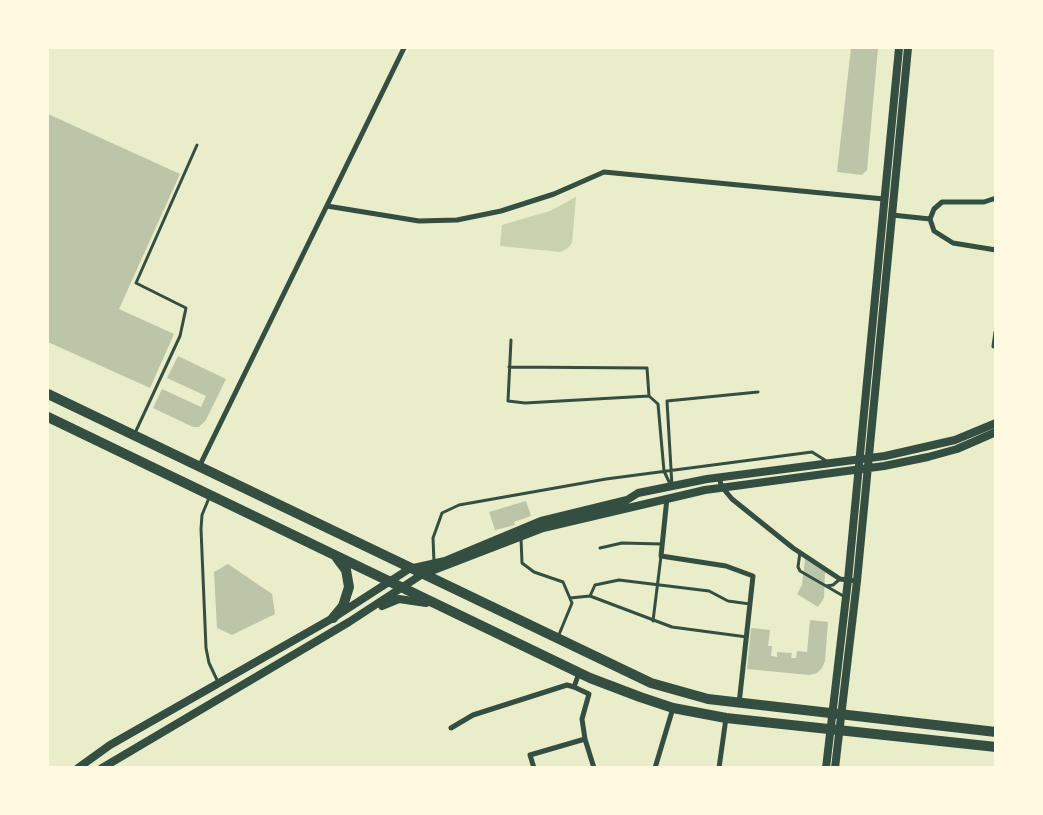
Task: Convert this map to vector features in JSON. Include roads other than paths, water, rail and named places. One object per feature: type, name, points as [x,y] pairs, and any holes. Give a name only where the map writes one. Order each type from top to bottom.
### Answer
[{"type":"highway","points":[[48,394],[421,575],[660,686],[708,700],[996,732]]},
{"type":"highway","points":[[48,417],[579,673],[673,708],[726,718],[996,747]]},
{"type":"highway","points":[[332,554],[346,570],[349,587],[343,606],[333,618]]},
{"type":"main road","points":[[838,715],[846,598],[844,579],[859,470],[899,48]]},
{"type":"main road","points":[[835,768],[836,730],[857,581],[908,48]]},
{"type":"main road","points":[[78,768],[110,745],[333,618],[409,569],[445,561],[541,521],[627,500],[638,493],[719,478],[869,458],[925,448],[955,440],[996,423]]},
{"type":"main road","points":[[102,768],[349,622],[404,588],[421,575],[543,528],[671,497],[722,487],[859,470],[928,457],[957,448],[996,432]]},
{"type":"main road","points":[[671,497],[672,486]]},
{"type":"main road","points":[[349,622],[398,599],[415,600],[448,609]]},
{"type":"main road","points":[[826,768],[836,730]]},
{"type":"street","points":[[199,467],[404,48]]},
{"type":"street","points":[[327,206],[419,221],[457,220],[501,211],[554,194],[604,172],[884,200]]},
{"type":"street","points":[[996,198],[984,202],[942,202],[934,209],[930,219],[934,231],[953,243],[996,250]]},
{"type":"street","points":[[892,216],[930,219]]},
{"type":"street","points":[[994,346],[996,332]]},
{"type":"street","points":[[719,478],[722,487],[732,499],[800,552],[844,579],[857,581]]},
{"type":"street","points":[[671,497],[661,556],[726,566],[753,576],[739,704]]},
{"type":"street","points":[[574,687],[579,673]]},
{"type":"street","points":[[451,728],[473,715],[567,685],[589,694],[583,711],[584,739],[594,768]]},
{"type":"street","points":[[655,768],[673,708]]},
{"type":"street","points":[[719,768],[726,718]]},
{"type":"street","points":[[534,768],[530,755],[584,739]]},
{"type":"lane","points":[[134,436],[180,336],[186,308],[136,283],[197,145]]},
{"type":"lane","points":[[511,340],[508,401],[525,403],[649,396]]},
{"type":"lane","points":[[510,367],[647,368],[649,396],[658,404],[664,471],[672,486]]},
{"type":"lane","points":[[672,486],[667,400],[758,392]]},
{"type":"lane","points":[[434,563],[433,538],[442,513],[459,506],[664,471],[812,452],[828,462]]},
{"type":"lane","points":[[210,495],[202,515],[200,529],[206,648],[209,663],[218,682]]},
{"type":"lane","points":[[521,537],[522,563],[534,572],[563,582],[570,598],[572,604],[558,638]]},
{"type":"lane","points":[[600,548],[622,543],[662,544]]},
{"type":"lane","points":[[800,552],[798,567],[800,571],[846,598]]},
{"type":"lane","points":[[653,621],[661,556]]},
{"type":"lane","points":[[826,586],[833,585],[844,579]]},
{"type":"lane","points":[[590,596],[595,585],[619,580],[709,591],[728,601],[750,604]]},
{"type":"lane","points":[[570,598],[590,596],[672,627],[747,637]]}]
